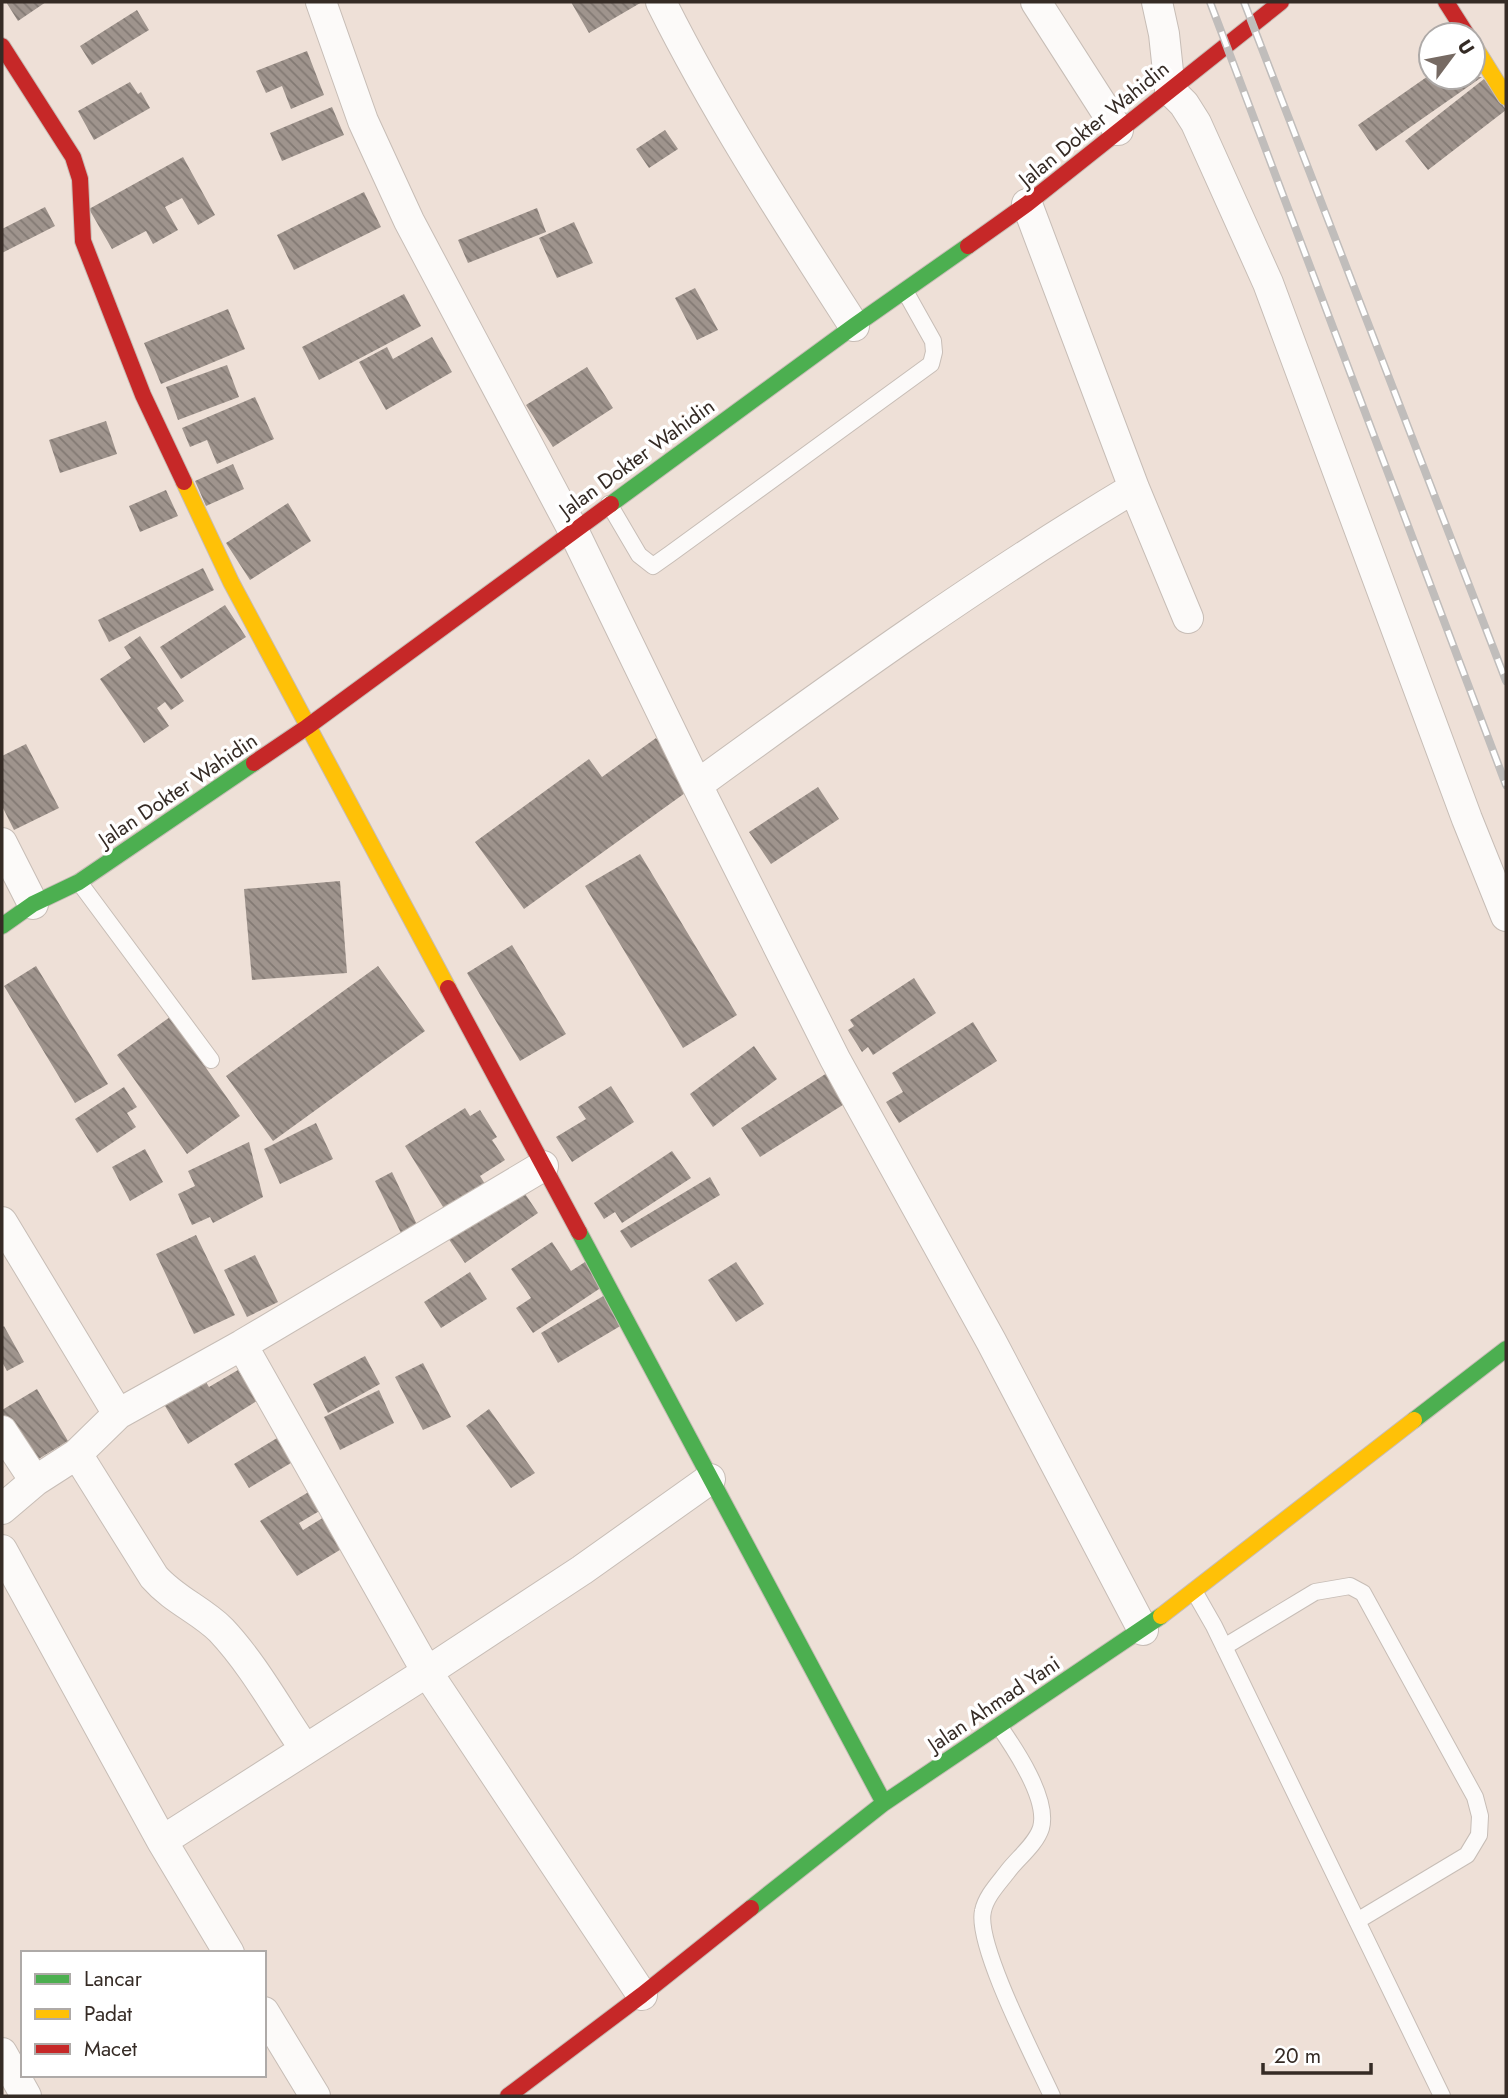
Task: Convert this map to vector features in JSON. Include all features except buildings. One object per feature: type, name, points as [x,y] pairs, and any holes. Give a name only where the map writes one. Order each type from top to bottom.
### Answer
[{"type":"street","points":[[321,2],[363,121],[409,221],[573,530],[835,1059],[991,1342],[1143,1630]]},
{"type":"street","points":[[661,2],[683,47],[786,220],[854,326]]},
{"type":"street","points":[[1036,2],[1118,130]]},
{"type":"street","points":[[1157,2],[1163,27],[1170,90],[1184,104],[1196,123],[1222,174],[1268,282],[1467,819],[1506,916]]},
{"type":"street","name":"Jalan Dokter Wahidin","points":[[2,926],[33,904],[79,882],[307,727],[573,530],[1027,204],[1281,2]]},
{"type":"street","points":[[1446,2],[1458,21]]},
{"type":"street","points":[[2,46],[73,157],[80,178],[83,241],[143,395],[231,582],[884,1803]]},
{"type":"street","points":[[1487,66],[1506,97]]},
{"type":"street","points":[[1027,204],[1134,488],[1188,618]]},
{"type":"street","points":[[697,785],[860,666],[1048,539],[1134,488]]},
{"type":"street","points":[[2,843],[33,904]]},
{"type":"street","points":[[2,1509],[35,1481],[77,1454],[118,1414],[242,1345],[543,1166]]},
{"type":"street","points":[[2,1222],[118,1414]]},
{"type":"street","points":[[242,1345],[427,1672],[642,1995]]},
{"type":"street","name":"Jalan Ahmad Yani","points":[[508,2096],[642,1995],[884,1803],[1143,1630],[1506,1349]]},
{"type":"street","points":[[2,1431],[35,1481]]},
{"type":"street","points":[[77,1454],[154,1577],[167,1592],[219,1629],[233,1644],[305,1749]]},
{"type":"street","points":[[162,1841],[582,1570],[710,1479]]},
{"type":"street","points":[[2,1550],[162,1841],[228,1951]]},
{"type":"street","points":[[266,2015],[315,2096]]},
{"type":"street","points":[[2,2053],[26,2096]]},
{"type":"lane","points":[[609,504],[639,555],[653,566],[670,554],[930,363],[934,352],[933,341],[905,291]]},
{"type":"lane","points":[[79,882],[211,1060]]},
{"type":"lane","points":[[1224,1647],[1315,1592],[1350,1586],[1363,1593],[1475,1797],[1480,1816],[1479,1835],[1467,1855],[1357,1921]]},
{"type":"lane","points":[[1194,1591],[1224,1647],[1442,2096]]},
{"type":"lane","points":[[999,1726],[1028,1773],[1040,1803],[1041,1828],[1032,1843],[991,1892],[982,1911],[982,1927],[991,1960],[1052,2096]]},
{"type":"railway","points":[[1210,2],[1506,785]]},
{"type":"railway","points":[[1244,2],[1506,681]]},
{"type":"traffic: fast","points":[[611,504],[968,246]]},
{"type":"traffic: fast","points":[[2,926],[33,904],[79,882],[254,763]]},
{"type":"traffic: fast","points":[[579,1232],[884,1803]]},
{"type":"traffic: fast","points":[[1414,1420],[1506,1349]]},
{"type":"traffic: fast","points":[[751,1908],[884,1803],[1161,1616]]},
{"type":"traffic: slow","points":[[1487,66],[1506,97]]},
{"type":"traffic: slow","points":[[184,482],[231,582],[448,988]]},
{"type":"traffic: slow","points":[[1161,1616],[1414,1420]]},
{"type":"traffic: jam","points":[[968,246],[1027,204],[1281,2]]},
{"type":"traffic: jam","points":[[1446,2],[1458,21]]},
{"type":"traffic: jam","points":[[2,46],[73,157],[80,179],[83,241],[143,395],[184,482]]},
{"type":"traffic: jam","points":[[254,763],[611,504]]},
{"type":"traffic: jam","points":[[448,988],[579,1232]]},
{"type":"traffic: jam","points":[[508,2096],[642,1995],[751,1908]]}]
